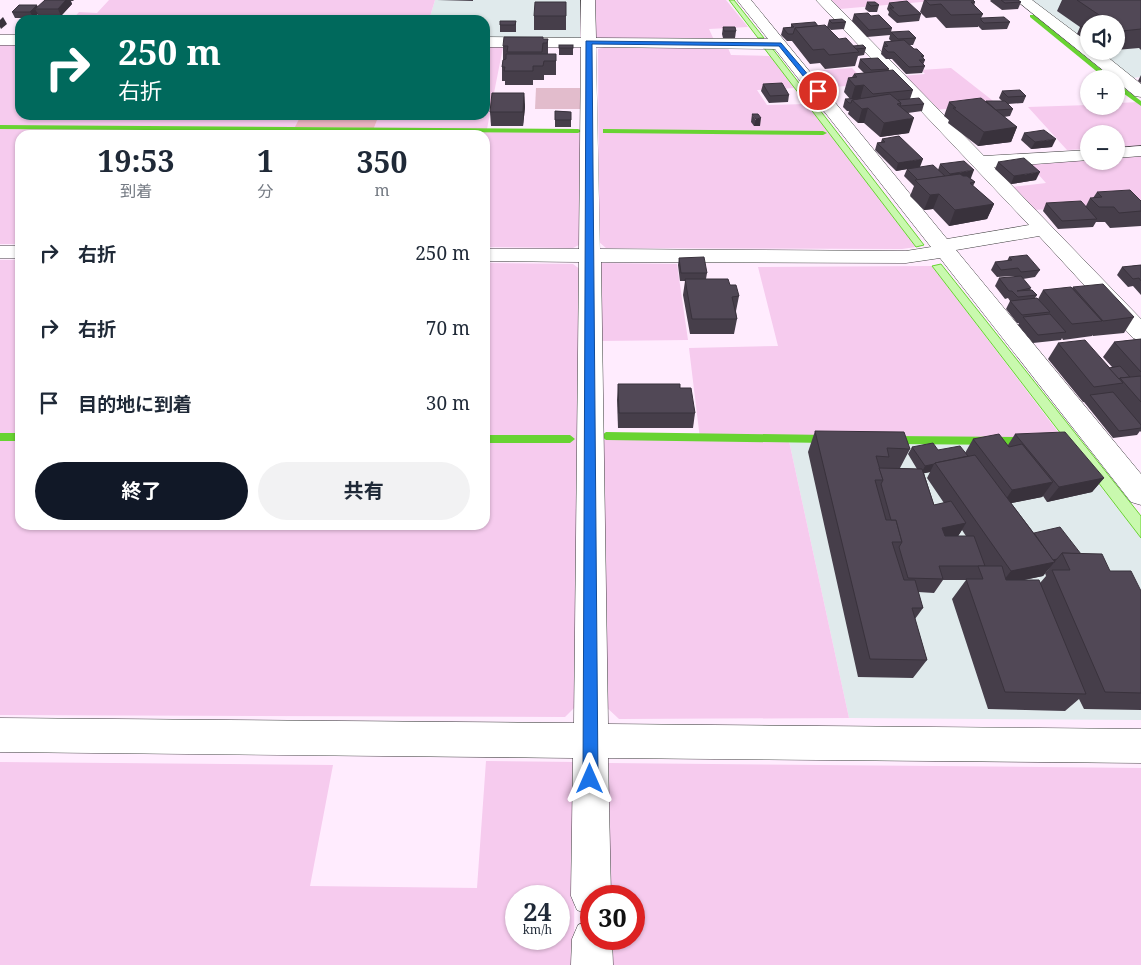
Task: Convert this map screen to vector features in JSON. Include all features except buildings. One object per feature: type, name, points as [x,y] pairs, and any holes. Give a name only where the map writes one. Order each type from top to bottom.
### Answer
[{"type":"street","points":[[588,0],[591,885]]},
{"type":"street","points":[[744,0],[1141,494]]},
{"type":"street","points":[[823,0],[1044,229],[1141,333]]},
{"type":"street","points":[[1023,0],[1080,44]]},
{"type":"street","points":[[0,40],[15,40]]},
{"type":"street","points":[[490,42],[781,44]]},
{"type":"street","points":[[1100,60],[1141,92]]},
{"type":"street","points":[[1125,152],[1141,151]]},
{"type":"street","points":[[979,162],[1080,156]]},
{"type":"street","points":[[490,255],[906,257],[1044,229]]},
{"type":"street","points":[[0,252],[15,252]]},
{"type":"street","points":[[0,735],[1141,746]]},
{"type":"street","points":[[592,950],[592,965]]},
{"type":"shaded area","points":[[109,0],[435,0],[430,15],[76,15],[79,12],[97,13]]},
{"type":"shaded area","points":[[435,0],[580,0],[580,38],[490,38],[490,15],[430,15]]},
{"type":"shaded area","points":[[595,0],[726,0],[748,27],[709,29],[714,40],[603,39],[596,37]]},
{"type":"shaded area","points":[[729,0],[734,0],[764,38],[758,38]]},
{"type":"shaded area","points":[[831,0],[945,0],[839,9]]},
{"type":"shaded area","points":[[1032,0],[1141,0],[1141,77],[1133,78],[1110,60],[1125,60],[1125,15],[1080,15],[1080,36]]},
{"type":"shaded area","points":[[0,45],[15,45],[15,120],[299,120],[296,127],[374,128],[377,120],[489,120],[487,129],[584,129],[583,243],[573,248],[490,247],[490,130],[15,130],[15,244],[0,244]]},
{"type":"shaded area","points":[[490,47],[503,47],[490,114]]},
{"type":"shaded area","points":[[604,47],[728,48],[731,55],[770,56],[795,88],[757,90],[767,105],[807,104],[916,247],[902,249],[606,248],[599,242],[598,49]]},
{"type":"shaded area","points":[[764,48],[772,48],[924,245],[916,247]]},
{"type":"shaded area","points":[[852,68],[867,84],[824,88],[810,71]]},
{"type":"shaded area","points":[[951,68],[997,104],[935,110],[902,76],[925,74],[921,70]]},
{"type":"shaded area","points":[[536,88],[584,88],[584,109],[535,109]]},
{"type":"shaded area","points":[[1141,102],[1141,146],[1125,147],[1125,125],[1080,125],[1080,149],[1067,150],[1028,107],[1080,105],[1080,115],[1125,115],[1125,103]]},
{"type":"shaded area","points":[[298,120],[377,120],[374,128],[295,127]]},
{"type":"shaded area","points":[[1141,156],[1141,203],[1034,210],[1012,187],[1046,183],[1029,164],[1080,161],[1080,170],[1125,170],[1125,157]]},
{"type":"shaded area","points":[[0,260],[15,260],[15,530],[490,530],[490,263],[573,264],[581,270],[577,705],[565,717],[0,715]]},
{"type":"shaded area","points":[[600,263],[677,264],[688,340],[600,341]]},
{"type":"shaded area","points":[[941,264],[1141,516],[1141,538],[932,266]]},
{"type":"shaded area","points":[[932,266],[1068,445],[789,441],[849,718],[619,719],[603,704],[601,439],[700,439],[689,348],[778,346],[758,267]]},
{"type":"shaded area","points":[[789,441],[1068,445],[1141,538],[1141,720],[849,718]]},
{"type":"shaded area","points":[[486,761],[575,762],[574,965],[0,965],[0,762],[333,765],[310,886],[477,888]]},
{"type":"shaded area","points":[[607,763],[1141,768],[1141,965],[613,965],[612,950],[645,950],[645,885],[611,885]]},
{"type":"waterway","points":[[1032,16],[1099,70]]},
{"type":"waterway","points":[[1125,91],[1141,104]]},
{"type":"waterway","points":[[0,127],[434,130]]},
{"type":"waterway","points":[[490,130],[578,131]]},
{"type":"waterway","points":[[606,131],[823,133]]},
{"type":"waterway","points":[[606,436],[827,439]]},
{"type":"waterway","points":[[0,437],[15,437]]},
{"type":"waterway","points":[[490,439],[570,439]]},
{"type":"waterway","points":[[893,440],[1024,441]]},
{"type":"route","points":[[590,779],[588,42],[781,44],[818,91]]}]
